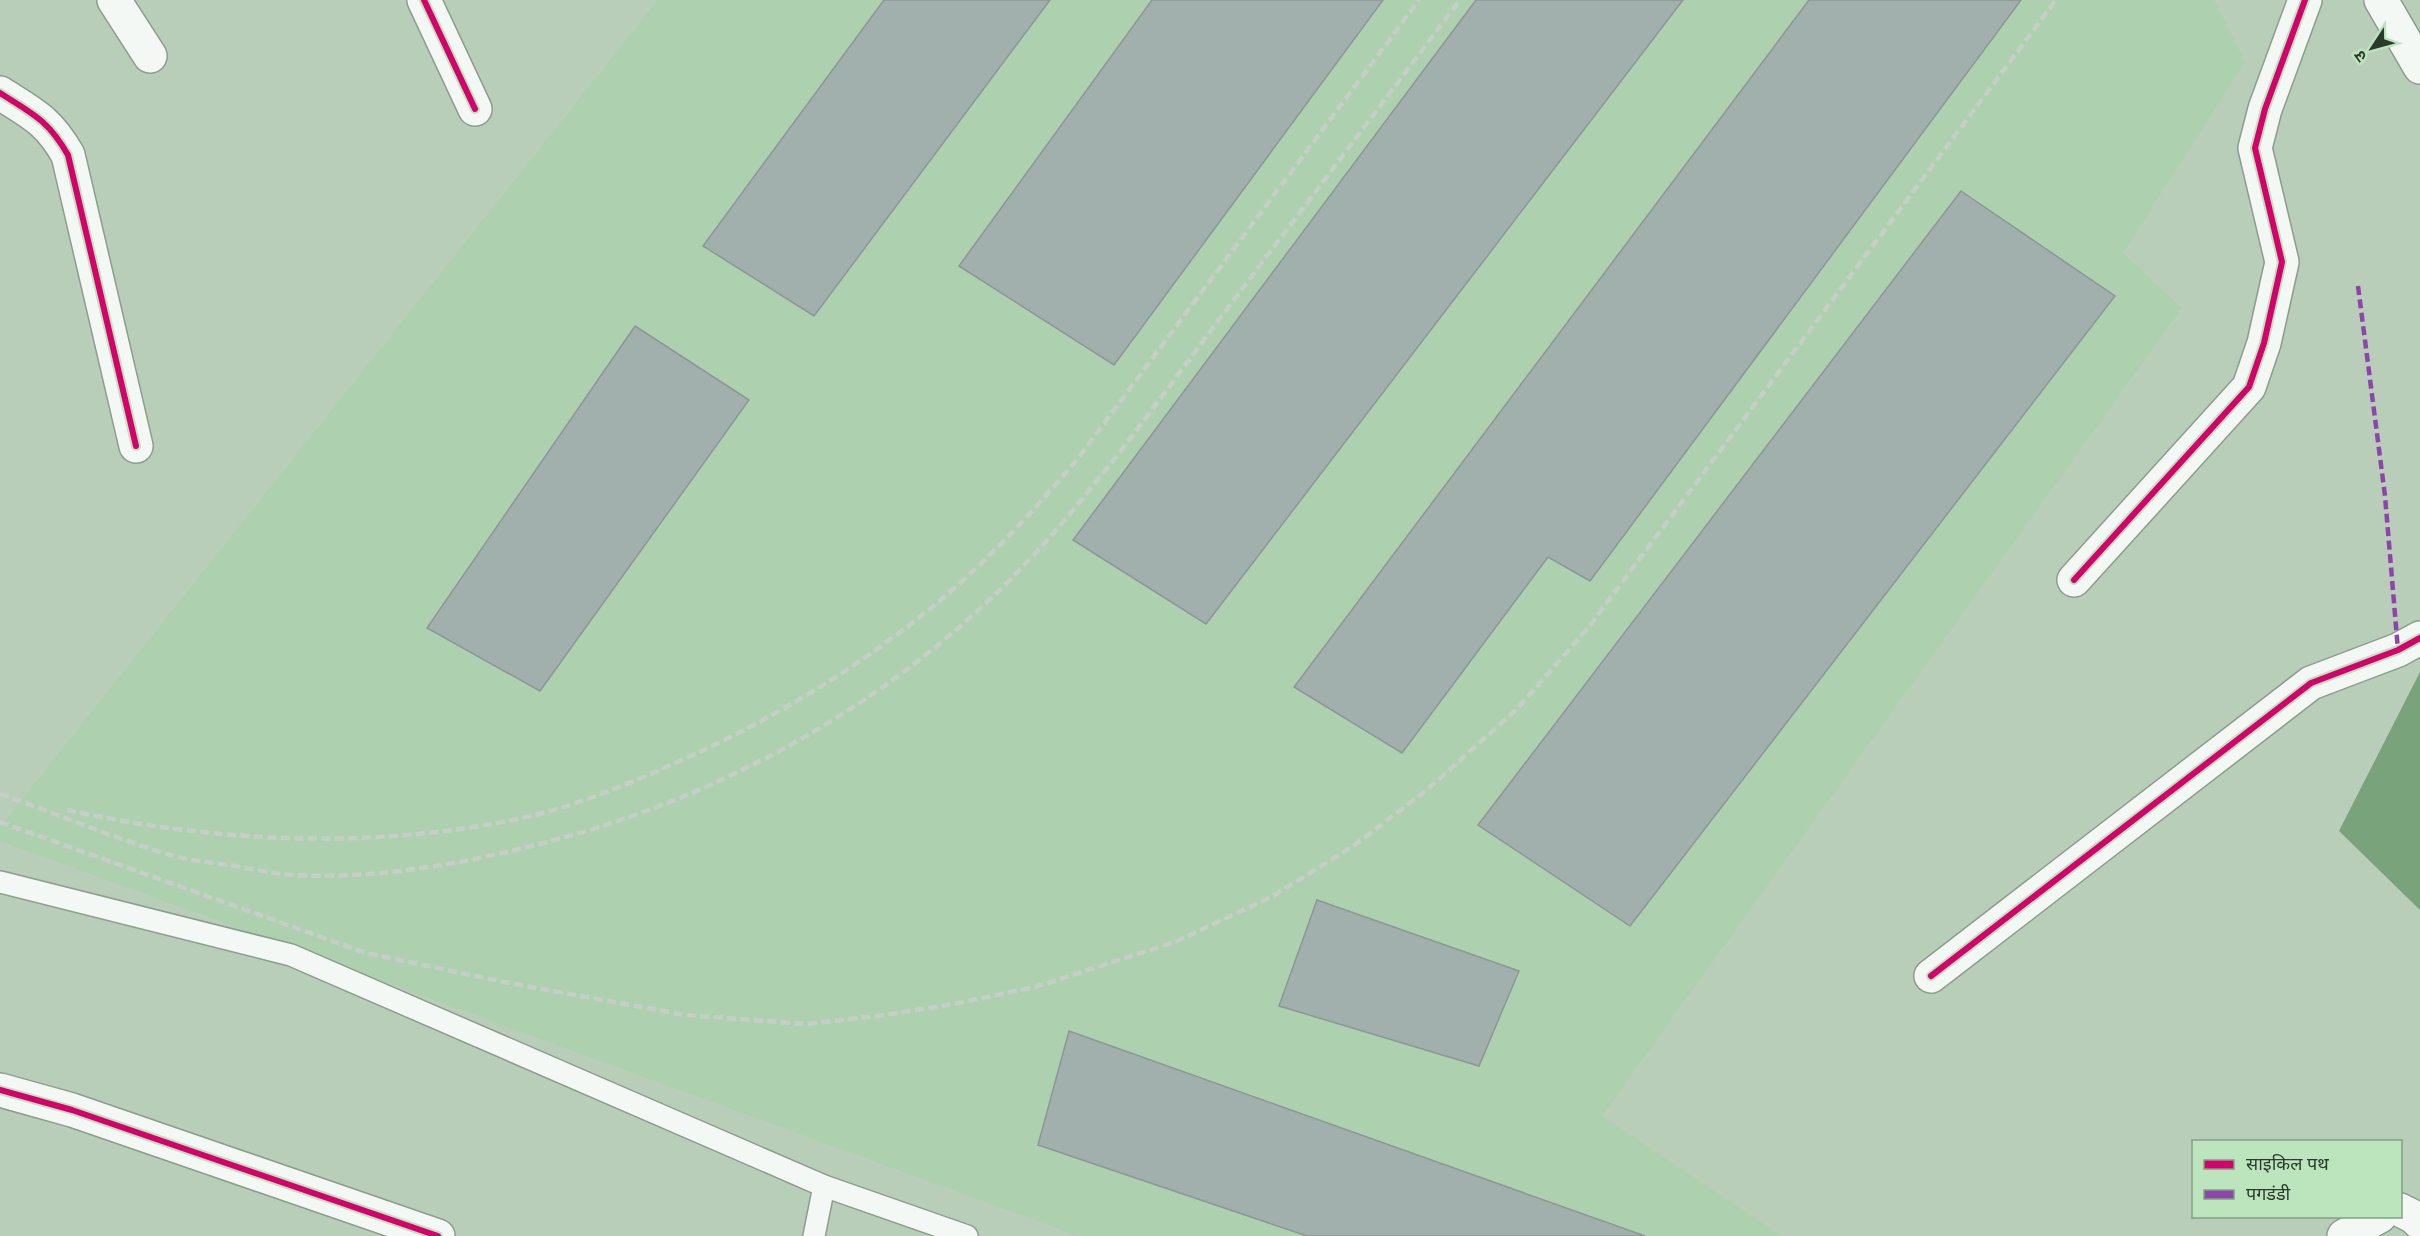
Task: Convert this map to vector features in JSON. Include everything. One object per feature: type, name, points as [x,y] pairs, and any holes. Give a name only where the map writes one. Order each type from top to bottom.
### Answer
[{"type":"street","points":[[114,0],[150,56]]},
{"type":"street","points":[[424,0],[475,109]]},
{"type":"street","points":[[2074,580],[2248,387],[2264,343],[2282,262],[2255,148],[2265,109],[2305,0]]},
{"type":"street","points":[[2381,0],[2420,67]]},
{"type":"street","points":[[0,93],[40,118],[56,134],[68,155],[136,446]]},
{"type":"street","points":[[1931,976],[2311,683],[2398,650],[2420,638]]},
{"type":"street","points":[[0,1090],[72,1110],[438,1236]]},
{"type":"street","points":[[2402,1211],[2420,1223]]},
{"type":"street","points":[[2344,1236],[2376,1218]]},
{"type":"lane","points":[[0,882],[291,955],[824,1186],[967,1236]]},
{"type":"lane","points":[[814,1236],[824,1186]]},
{"type":"shaded area","points":[[658,0],[2214,0],[2245,62],[2123,253],[2182,308],[1602,1116],[1782,1236],[1078,1236],[0,841],[0,827]]},
{"type":"shaded area","points":[[2420,672],[2420,910],[2339,831]]},
{"type":"building","points":[[884,0],[1050,0],[814,316],[703,246]]},
{"type":"building","points":[[1152,0],[1383,0],[1114,365],[959,266]]},
{"type":"building","points":[[1476,0],[1683,0],[1206,624],[1073,540]]},
{"type":"building","points":[[1809,0],[2021,0],[1590,581],[1548,557],[1402,753],[1294,687]]},
{"type":"building","points":[[1961,191],[2115,296],[1630,926],[1478,825]]},
{"type":"building","points":[[635,326],[749,400],[540,691],[427,628]]},
{"type":"building","points":[[1317,900],[1519,971],[1479,1066],[1279,1006]]},
{"type":"building","points":[[1069,1031],[1645,1236],[1307,1236],[1038,1145]]},
{"type":"railway","points":[[67,810],[178,829],[291,838],[348,838],[461,829],[539,814],[601,794],[725,740],[808,694],[848,669],[925,613],[996,549],[1047,495],[1076,461],[1419,0]]},
{"type":"railway","points":[[0,794],[174,856],[283,874],[348,875],[416,869],[484,857],[547,842],[616,821],[684,796],[750,766],[814,731],[876,692],[934,648],[988,601],[1039,549],[1133,435],[1460,0]]},
{"type":"railway","points":[[0,822],[366,953],[504,982],[685,1015],[806,1024],[877,1016],[948,1005],[1035,987],[1175,942],[1271,897],[1355,845],[1428,789],[1517,709],[1588,628],[2056,0]]},
{"type":"marked path","points":[[2358,286],[2385,496],[2398,650]]},
{"type":"cycle path","points":[[424,0],[475,109]]},
{"type":"cycle path","points":[[2074,580],[2249,387],[2264,343],[2282,262],[2255,148],[2265,109],[2305,0]]},
{"type":"cycle path","points":[[0,93],[31,113],[46,126],[68,155],[136,446]]},
{"type":"cycle path","points":[[1931,976],[2311,683],[2398,650],[2420,638]]},
{"type":"cycle path","points":[[0,1090],[72,1110],[438,1236]]}]
